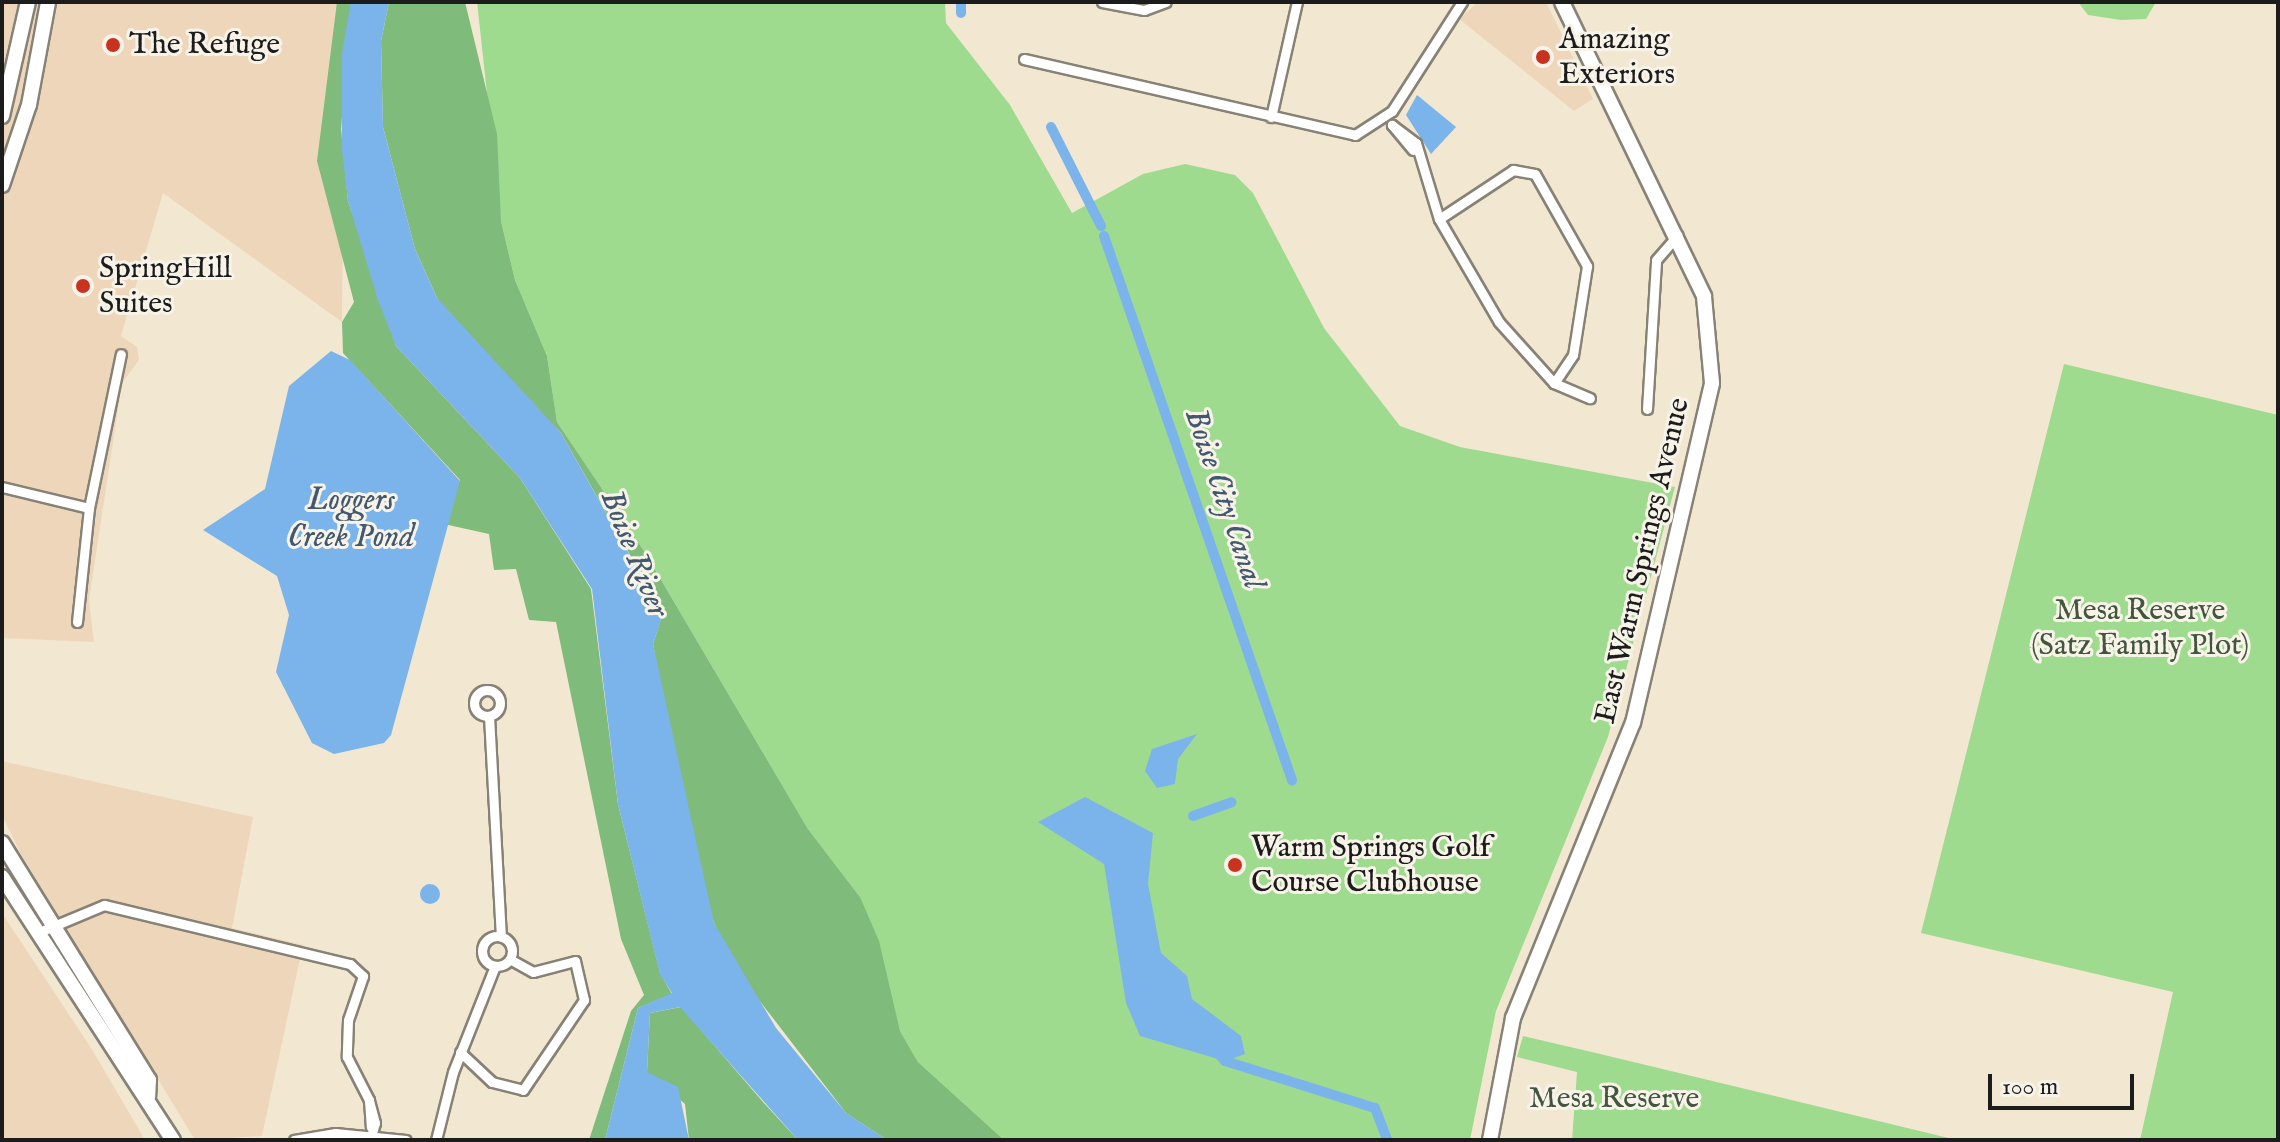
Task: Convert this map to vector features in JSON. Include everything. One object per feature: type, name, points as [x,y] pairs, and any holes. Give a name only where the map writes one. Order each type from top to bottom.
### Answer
[{"type":"street","points":[[2,116],[28,2]]},
{"type":"street","points":[[2,185],[29,105],[48,2]]},
{"type":"street","points":[[1102,2],[1144,10],[1166,2]]},
{"type":"street","points":[[1271,117],[1297,2]]},
{"type":"street","points":[[1024,59],[1355,135],[1388,122],[1462,2]]},
{"type":"street","name":"East Warm Springs Avenue","points":[[1490,1140],[1513,1018],[1633,723],[1707,421],[1712,346],[1704,296],[1678,235],[1562,2]]},
{"type":"street","points":[[1388,122],[1410,133],[1413,150],[1439,219],[1478,293],[1554,383],[1590,398]]},
{"type":"street","points":[[1439,219],[1525,169],[1542,186],[1587,266],[1573,355],[1554,383]]},
{"type":"street","points":[[1647,409],[1656,260],[1678,235]]},
{"type":"street","points":[[77,622],[89,508],[121,354]]},
{"type":"street","points":[[2,487],[89,508]]},
{"type":"street","points":[[489,716],[501,937],[511,945],[510,959]]},
{"type":"street","points":[[2,843],[57,924],[149,1080],[148,1097]]},
{"type":"street","points":[[2,877],[148,1097],[173,1140]]},
{"type":"street","points":[[37,933],[92,907],[121,907],[357,968],[362,986],[348,1020],[347,1057],[369,1100],[370,1134]]},
{"type":"street","points":[[495,966],[483,947],[501,937]]},
{"type":"street","points":[[436,1140],[460,1052],[495,966],[510,959]]},
{"type":"street","points":[[460,1052],[492,1082],[523,1090],[584,1000],[575,961],[533,972],[510,959]]},
{"type":"street","points":[[294,1140],[370,1134],[406,1140]]},
{"type":"shaded area","points":[[2,2],[344,2],[342,322],[163,193],[121,336],[137,347],[139,360],[122,383],[89,600],[94,642],[2,638]]},
{"type":"shaded area","points":[[1478,2],[1546,2],[1593,99],[1574,111],[1459,19]]},
{"type":"shaded area","points":[[2,761],[253,817],[232,928],[303,945],[262,1136],[195,1140],[22,856],[2,815]]},
{"type":"shaded area","points":[[2,913],[93,1051],[145,1140],[2,1140]]},
{"type":"green space","points":[[337,2],[351,2],[341,129],[348,201],[396,346],[520,478],[591,589],[618,804],[660,973],[672,994],[638,1008],[605,1140],[589,1140],[631,1011],[644,995],[621,939],[556,622],[529,620],[516,569],[494,570],[489,534],[444,524],[460,480],[343,353],[342,322],[354,302],[317,161]]},
{"type":"green space","points":[[389,2],[465,2],[497,134],[501,221],[515,280],[547,356],[557,422],[644,551],[808,829],[860,897],[879,941],[900,1031],[918,1062],[1004,1140],[887,1140],[846,1113],[739,974],[714,923],[690,836],[653,644],[663,613],[561,433],[473,345],[438,300],[415,249],[383,127],[381,41]]},
{"type":"green space","points":[[477,2],[945,2],[946,23],[1010,105],[1072,213],[1143,174],[1185,164],[1235,175],[1253,193],[1324,328],[1400,426],[1460,447],[1675,487],[1608,737],[1496,1011],[1470,1140],[1004,1140],[918,1062],[900,1031],[860,897],[808,829],[644,551],[557,422],[547,356],[515,280],[501,221]]},
{"type":"green space","points":[[2078,2],[2156,2],[2146,19],[2121,20],[2088,15]]},
{"type":"green space","name":"Mesa Reserve (Satz Family Plot)","points":[[2064,364],[2278,415],[2278,1140],[2140,1140],[2173,992],[1921,933]]},
{"type":"green space","points":[[681,1007],[798,1140],[689,1140],[685,1104],[647,1072],[650,1013]]},
{"type":"green space","name":"Mesa Reserve","points":[[1523,1036],[1957,1140],[1572,1140],[1577,1072],[1517,1057]]},
{"type":"water","points":[[351,2],[389,2],[381,41],[383,127],[415,249],[437,298],[561,433],[663,614],[653,644],[714,923],[776,1028],[846,1113],[887,1140],[798,1140],[680,1007],[650,1013],[647,1072],[678,1087],[689,1140],[605,1140],[638,1008],[672,993],[660,974],[618,804],[592,589],[520,478],[396,346],[378,300],[348,201],[342,150],[342,53]]},
{"type":"water","points":[[1417,95],[1456,127],[1431,154],[1406,115]]},
{"type":"water","name":"Loggers Creek Pond","points":[[331,351],[350,360],[460,481],[391,735],[384,743],[334,754],[312,743],[276,672],[289,615],[277,576],[203,530],[265,489],[289,386]]},
{"type":"water","points":[[1197,734],[1178,759],[1175,784],[1157,788],[1145,771],[1152,749]]},
{"type":"water","points":[[1085,797],[1153,833],[1148,884],[1161,953],[1187,976],[1192,999],[1241,1036],[1245,1054],[1225,1061],[1140,1036],[1126,1003],[1104,864],[1038,822]]},
{"type":"water","points":[[426,884],[434,884],[440,894],[434,904],[426,904],[420,898],[420,890]]},
{"type":"waterway","name":"Boise City Canal","points":[[961,2],[961,13]]},
{"type":"waterway","name":"Boise City Canal","points":[[1051,127],[1101,226]]},
{"type":"waterway","name":"Boise City Canal","points":[[1104,236],[1292,780]]},
{"type":"waterway","name":"Boise City Canal","points":[[1193,816],[1232,802]]},
{"type":"waterway","name":"Boise City Canal","points":[[1218,1053],[1225,1061],[1375,1108],[1387,1140]]},
{"type":"place","name":"The Refuge","points":[[113,45]]},
{"type":"place","name":"Amazing Exteriors","points":[[1543,57]]},
{"type":"place","name":"SpringHill Suites","points":[[83,286]]},
{"type":"place","name":"Warm Springs Golf Course Clubhouse","points":[[1235,865]]},
{"type":"water label","name":"Boise River","points":[[633,554]]}]
